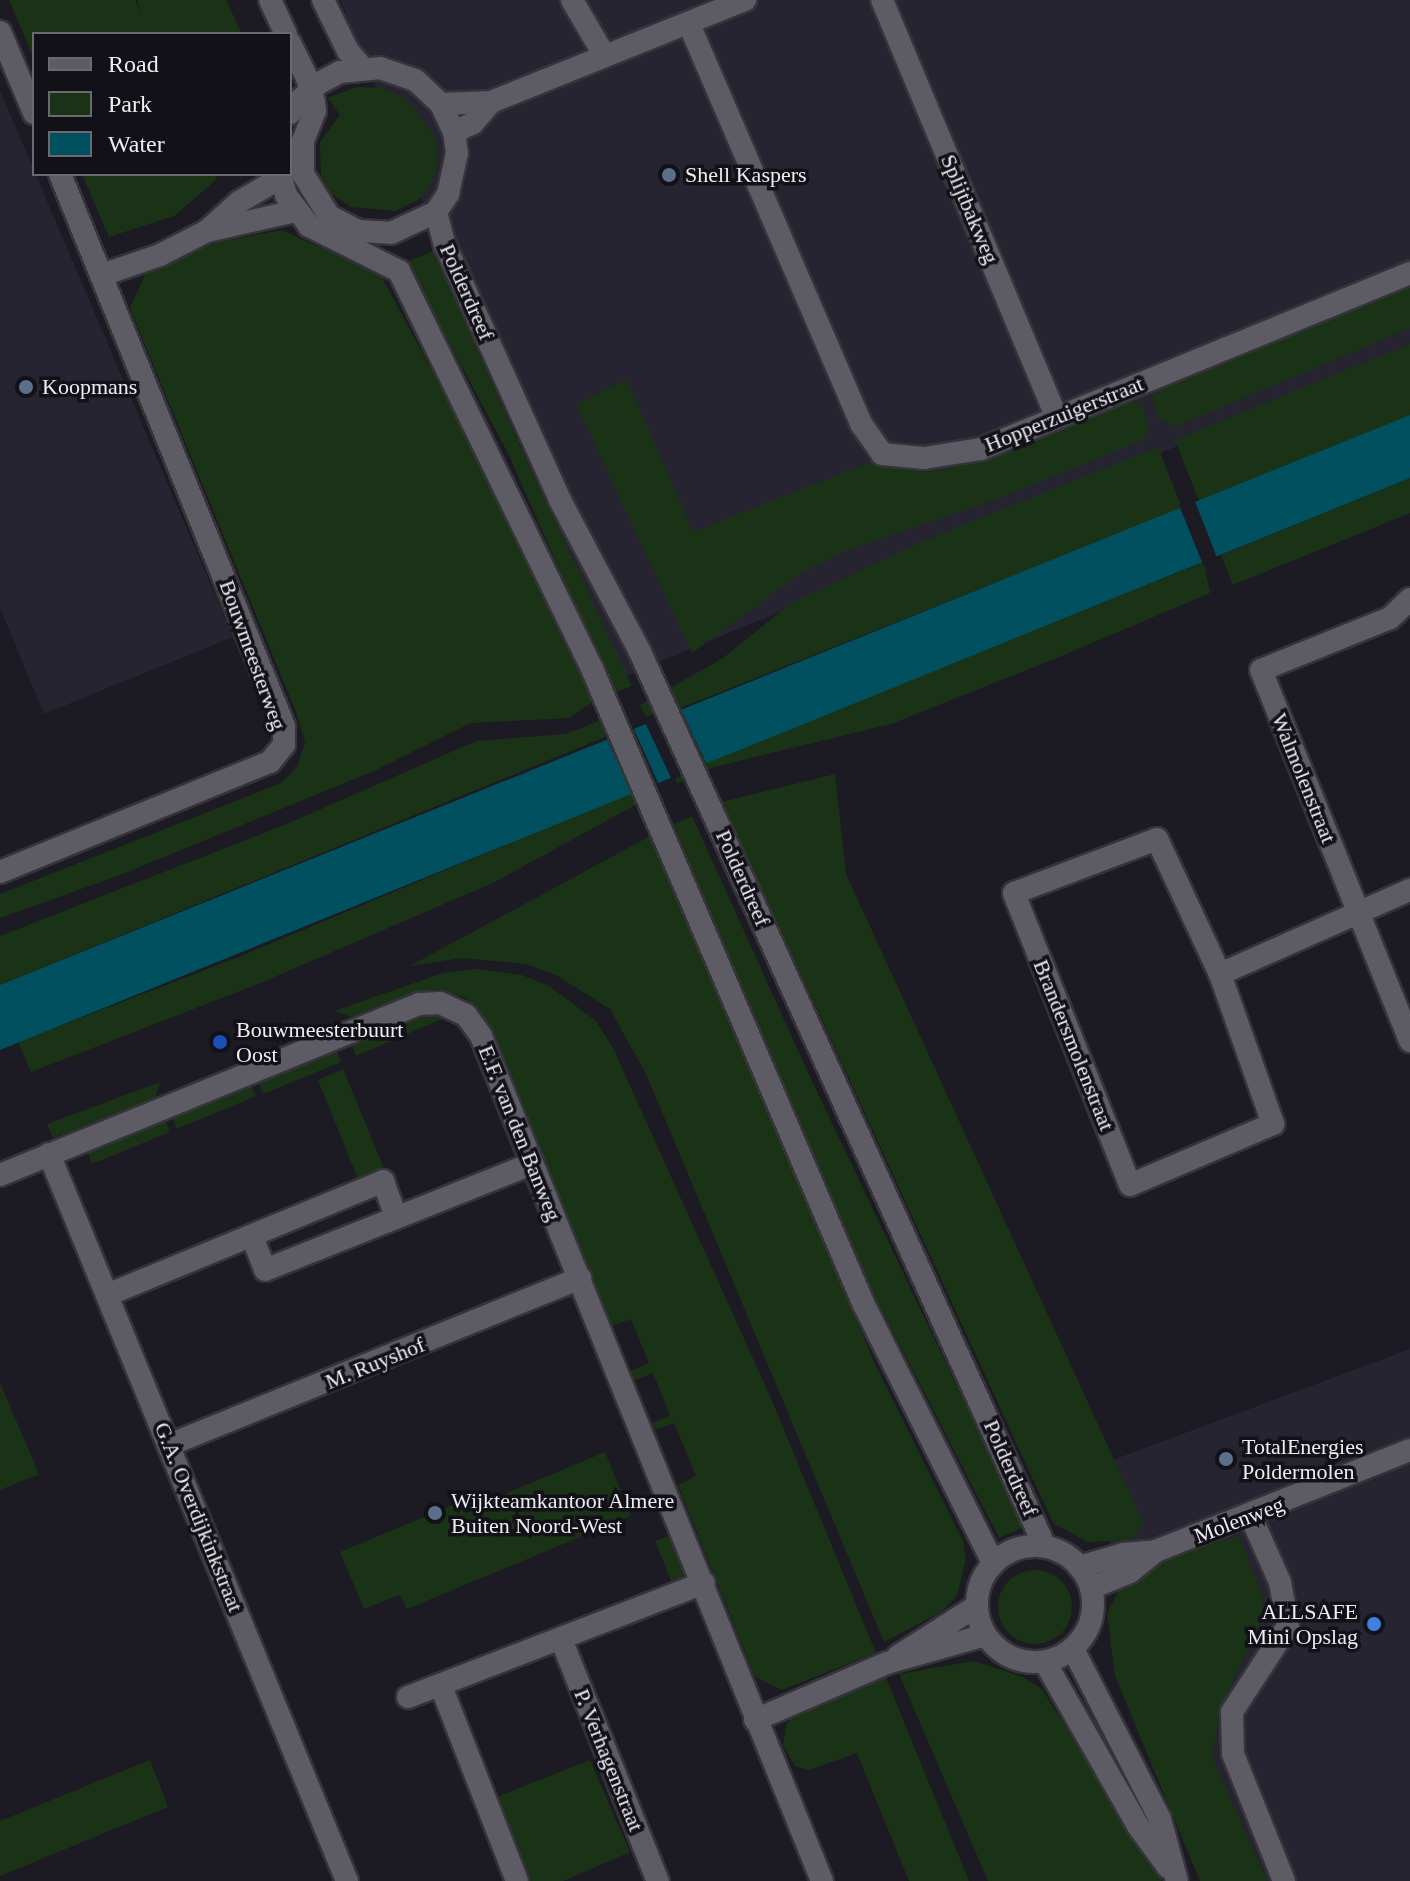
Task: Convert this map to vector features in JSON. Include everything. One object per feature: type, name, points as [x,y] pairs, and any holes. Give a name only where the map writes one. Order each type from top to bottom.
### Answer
[{"type":"street","points":[[257,0],[270,32]]},
{"type":"street","points":[[270,0],[285,32]]},
{"type":"street","points":[[323,0],[348,51],[363,68]]},
{"type":"street","points":[[572,0],[604,55]]},
{"type":"street","points":[[441,104],[491,102],[745,0]]},
{"type":"street","name":"Splijtbakweg","points":[[882,0],[1057,418]]},
{"type":"street","name":"Hopperzuigerstraat","points":[[689,24],[862,425],[882,454],[924,458],[981,449],[1410,273]]},
{"type":"street","points":[[0,32],[32,108]]},
{"type":"street","points":[[292,54],[301,101]]},
{"type":"street","points":[[292,80],[301,101],[315,111],[301,157],[318,204],[343,225],[375,233],[407,228],[436,212],[455,174],[454,132],[441,104],[398,72],[363,68],[340,72],[301,101]]},
{"type":"street","points":[[454,132],[473,123],[491,102]]},
{"type":"street","name":"Bouwmeesterweg","points":[[0,872],[270,762],[284,745],[284,726],[61,176]]},
{"type":"street","points":[[207,231],[239,202],[280,176],[296,211],[324,237],[383,260],[399,271],[593,671],[864,1305],[993,1563]]},
{"type":"street","points":[[102,275],[160,255],[207,231],[318,204]]},
{"type":"street","name":"Polderdreef","points":[[436,212],[445,245],[560,500],[640,652],[1045,1547]]},
{"type":"street","name":"Walmolenstraat","points":[[1410,599],[1390,618],[1261,670],[1410,1041]]},
{"type":"street","name":"Brandersmolenstraat","points":[[1157,839],[1220,974],[1273,1124],[1130,1185],[1014,893],[1157,839]]},
{"type":"street","points":[[1220,974],[1410,890]]},
{"type":"street","name":"E.F. van den Banweg","points":[[0,1175],[430,1003],[451,1006],[474,1024],[704,1583],[755,1720],[822,1881]]},
{"type":"street","name":"G.A. Overdijkinkstraat","points":[[49,1154],[347,1881]]},
{"type":"street","points":[[252,1237],[265,1270],[531,1164]]},
{"type":"street","points":[[107,1295],[383,1181],[396,1217]]},
{"type":"street","points":[[332,1202],[345,1237]]},
{"type":"street","points":[[291,1220],[304,1254]]},
{"type":"street","name":"M. Ruyshof","points":[[169,1445],[580,1278]]},
{"type":"street","name":"Molenweg","points":[[1079,1567],[1123,1554],[1156,1551],[1251,1517],[1410,1450]]},
{"type":"street","points":[[1251,1517],[1280,1582],[1288,1626],[1232,1712],[1233,1754],[1284,1881]]},
{"type":"street","points":[[1045,1547],[1079,1567],[1091,1588],[1091,1621],[1073,1649],[1045,1662],[1011,1657],[985,1635],[975,1607],[982,1579],[993,1563],[1008,1552],[1045,1547]]},
{"type":"street","name":"Molenweg","points":[[1091,1588],[1130,1572],[1156,1551]]},
{"type":"street","points":[[408,1697],[704,1583]]},
{"type":"street","points":[[887,1663],[975,1607]]},
{"type":"street","points":[[755,1720],[887,1663],[985,1635]]},
{"type":"street","name":"P. Verhagenstraat","points":[[561,1639],[658,1881]]},
{"type":"street","points":[[1073,1649],[1160,1819],[1176,1879]]},
{"type":"street","points":[[1045,1662],[1138,1826],[1176,1879]]},
{"type":"street","points":[[441,1686],[517,1881]]},
{"type":"shaded area","points":[[340,0],[1410,0],[1410,349],[618,679]]},
{"type":"shaded area","points":[[0,91],[32,166],[32,176],[36,176],[233,637],[44,714],[0,608]]},
{"type":"shaded area","points":[[1410,1349],[1410,1881],[1238,1881],[1151,1671],[1086,1470]]},
{"type":"green space","points":[[9,0],[135,0],[142,14],[137,0],[226,0],[241,32],[32,32],[32,54]]},
{"type":"green space","points":[[356,87],[383,88],[407,99],[435,137],[438,160],[432,183],[419,199],[396,211],[351,207],[332,194],[321,176],[320,142],[340,115],[328,98]]},
{"type":"green space","points":[[83,176],[216,176],[217,179],[174,216],[109,237]]},
{"type":"green space","points":[[281,230],[380,274],[510,516],[595,700],[570,718],[471,723],[376,770],[123,874],[0,918],[0,894],[281,783],[297,767],[305,742],[296,712],[130,308],[145,275],[215,243]]},
{"type":"green space","points":[[433,251],[632,686],[614,693],[507,451],[406,262]]},
{"type":"green space","points":[[1410,286],[1410,328],[1174,427],[1158,417],[1152,398],[1159,386]]},
{"type":"green space","points":[[1410,344],[1410,415],[1199,501],[1175,440]]},
{"type":"green space","points":[[627,379],[693,532],[873,461],[920,472],[944,470],[988,457],[1124,400],[1141,404],[1149,429],[1143,440],[999,498],[840,553],[802,572],[692,653],[576,404]]},
{"type":"green space","points":[[1158,447],[1182,508],[648,721],[640,705],[723,658],[791,603],[922,542]]},
{"type":"green space","points":[[1410,478],[1410,513],[1233,585],[1221,555]]},
{"type":"green space","points":[[1204,562],[1210,593],[1064,655],[891,724],[714,767],[677,784],[673,775]]},
{"type":"green space","points":[[604,719],[610,735],[0,985],[0,936],[287,824],[476,741],[565,734]]},
{"type":"green space","points":[[835,774],[846,874],[1144,1525],[1131,1540],[1087,1542],[1053,1523],[722,802]]},
{"type":"green space","points":[[634,791],[639,803],[495,882],[258,984],[31,1072],[18,1042],[241,956]]},
{"type":"green space","points":[[692,816],[811,1079],[1024,1527],[999,1538],[835,1218],[674,824]]},
{"type":"green space","points":[[652,835],[874,1362],[963,1541],[966,1559],[957,1596],[941,1612],[884,1642],[647,1076],[610,1009],[556,975],[526,964],[462,958],[410,966]]},
{"type":"green space","points":[[477,969],[522,975],[549,986],[596,1021],[613,1048],[773,1403],[876,1653],[782,1690],[755,1677],[678,1485],[696,1476],[674,1423],[655,1430],[652,1423],[670,1415],[653,1373],[635,1380],[630,1371],[649,1363],[631,1319],[612,1326],[483,1014],[466,998],[438,989],[415,992],[351,1017],[334,1011],[443,973]]},
{"type":"green space","points":[[431,1015],[447,1017],[356,1056],[350,1042]]},
{"type":"green space","points":[[336,1049],[341,1062],[263,1094],[258,1082]]},
{"type":"green space","points":[[343,1069],[386,1173],[360,1184],[318,1080]]},
{"type":"green space","points":[[160,1082],[155,1098],[53,1138],[47,1124]]},
{"type":"green space","points":[[250,1084],[256,1096],[177,1129],[172,1116]]},
{"type":"green space","points":[[165,1119],[170,1132],[92,1164],[87,1151]]},
{"type":"green space","points":[[0,1383],[39,1474],[0,1490]]},
{"type":"green space","points":[[605,1452],[631,1516],[407,1609],[400,1595],[364,1609],[340,1552],[467,1499],[471,1508]]},
{"type":"green space","points":[[672,1535],[686,1572],[673,1586],[655,1541]]},
{"type":"green space","points":[[1239,1537],[1263,1597],[1260,1623],[1221,1707],[1212,1757],[1267,1881],[1200,1881],[1115,1676],[1107,1613],[1120,1588],[1142,1570],[1200,1546]]},
{"type":"green space","points":[[1035,1570],[1049,1573],[1061,1581],[1069,1593],[1072,1607],[1069,1621],[1061,1633],[1049,1641],[1035,1644],[1021,1641],[1009,1633],[1001,1621],[998,1607],[1001,1593],[1009,1581],[1021,1573]]},
{"type":"green space","points":[[974,1661],[1023,1677],[1042,1689],[1162,1881],[988,1881],[899,1674]]},
{"type":"green space","points":[[886,1678],[969,1881],[909,1881],[857,1753],[809,1770],[795,1766],[783,1746],[786,1725],[796,1713]]},
{"type":"green space","points":[[150,1760],[168,1807],[0,1876],[0,1821]]},
{"type":"green space","points":[[590,1760],[630,1852],[563,1881],[531,1881],[496,1797]]},
{"type":"water","points":[[1410,415],[1410,478],[0,1050],[0,985]]},
{"type":"pier","points":[[1194,499],[1218,560],[1204,567],[1179,505]]},
{"type":"pier","points":[[679,705],[707,765],[672,780],[643,718]]},
{"type":"pier","points":[[631,723],[659,785],[632,795],[604,733]]},
{"type":"place","name":"Shell Kaspers","points":[[669,175]]},
{"type":"place","name":"Koopmans","points":[[26,387]]},
{"type":"place","name":"Bouwmeesterbuurt Oost","points":[[220,1042]]},
{"type":"place","name":"TotalEnergies Poldermolen","points":[[1226,1459]]},
{"type":"place","name":"Wijkteamkantoor Almere Buiten Noord-West","points":[[435,1513]]},
{"type":"place","name":"ALLSAFE Mini Opslag","points":[[1374,1624]]}]
